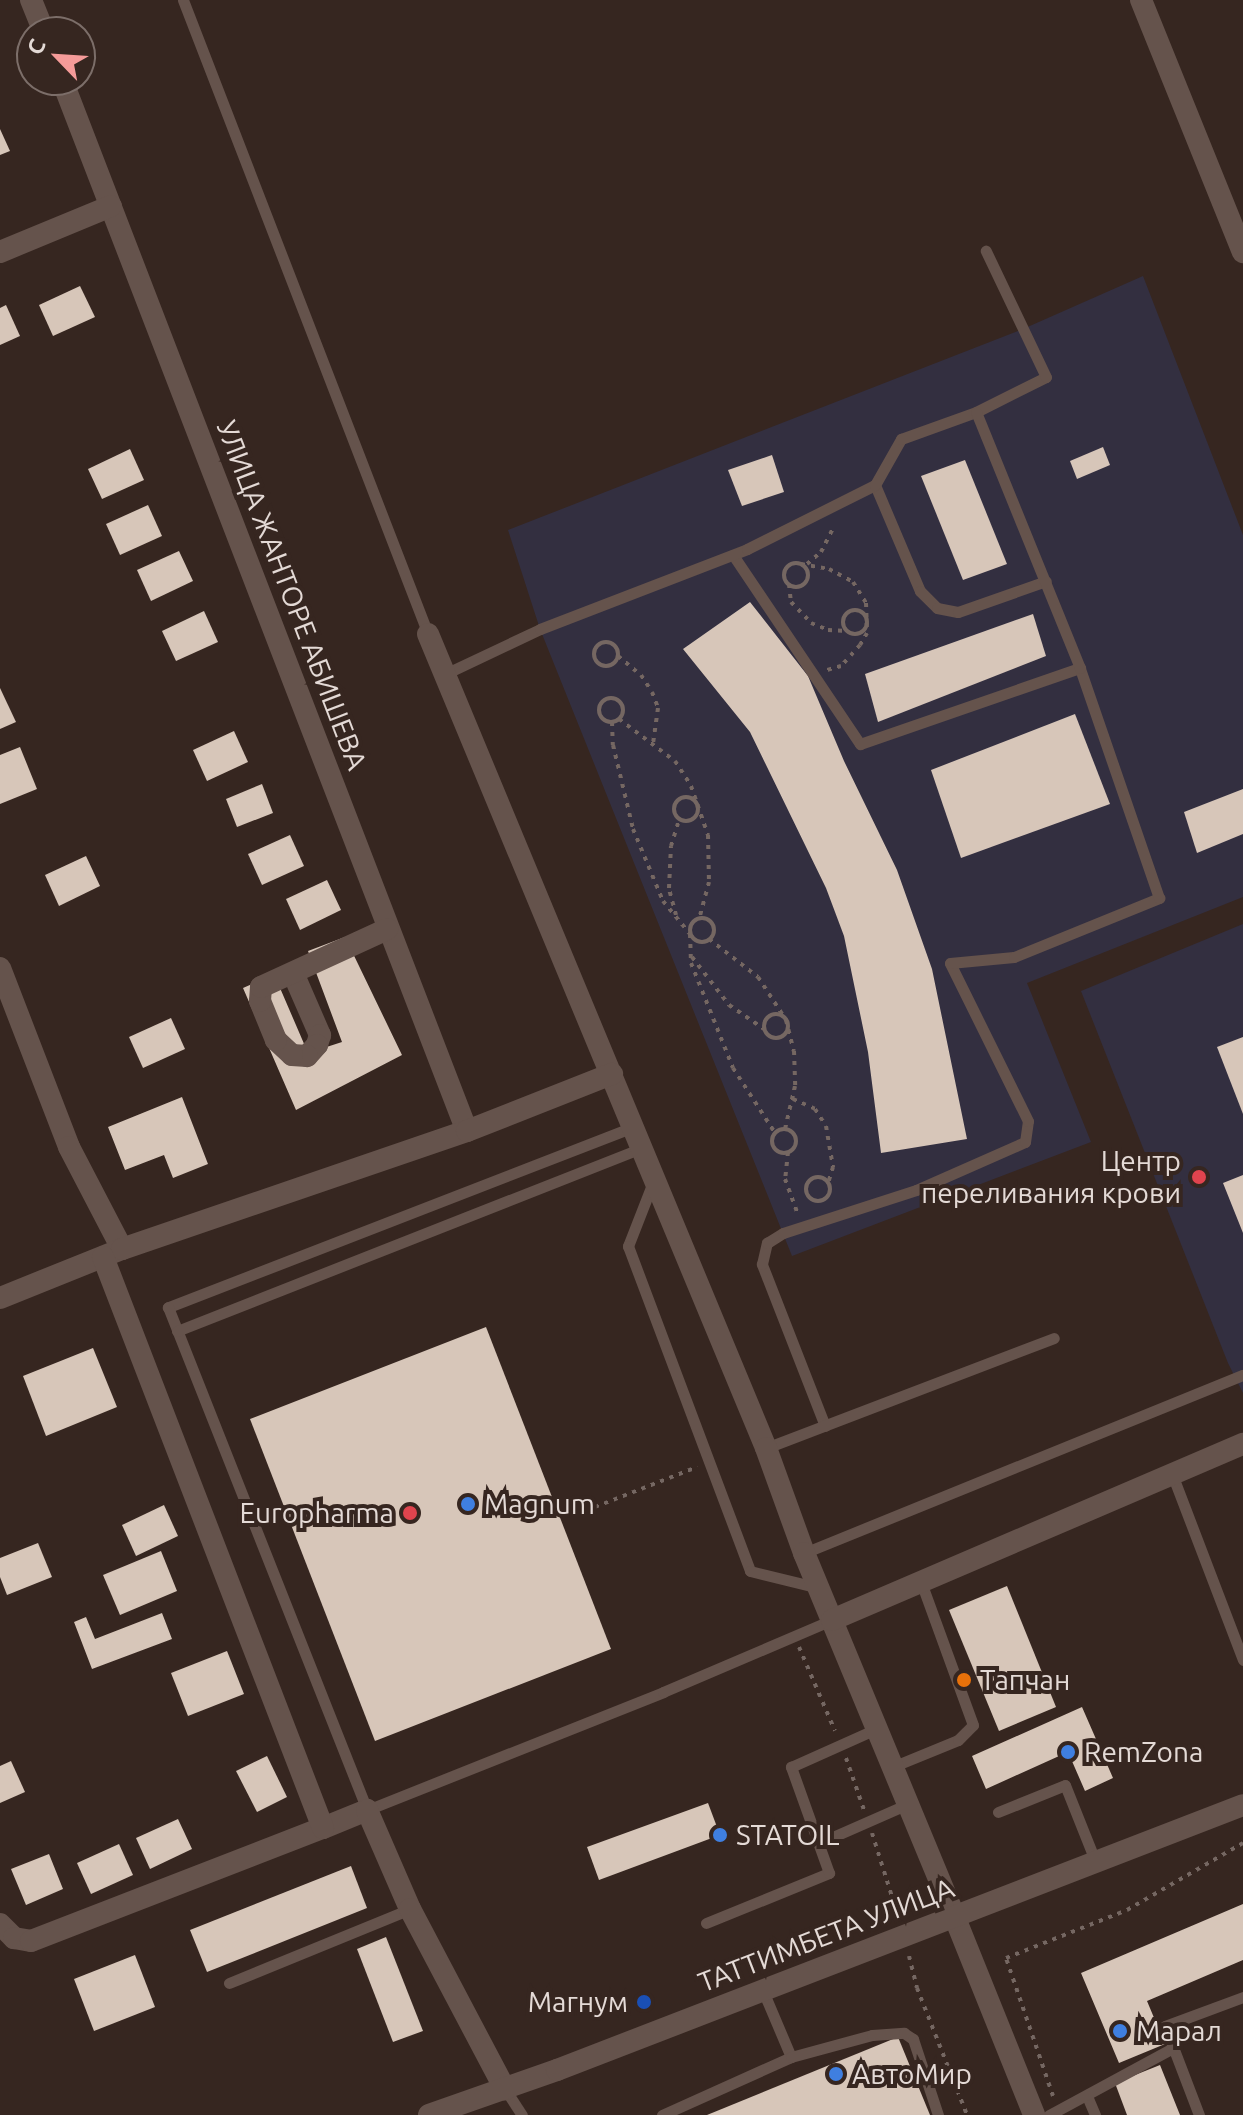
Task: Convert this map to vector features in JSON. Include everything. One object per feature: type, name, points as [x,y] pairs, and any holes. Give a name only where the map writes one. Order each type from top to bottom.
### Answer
[{"type":"street","points":[[1141,0],[1243,252]]},
{"type":"street","name":"УЛИЦА ЖАНТОРЕ АБИШЕВА","points":[[68,96],[467,1131]]},
{"type":"street","points":[[0,252],[111,206]]},
{"type":"street","points":[[428,634],[766,1448],[804,1553],[1034,2115]]},
{"type":"street","points":[[293,973],[387,929]]},
{"type":"street","points":[[0,968],[112,1253],[323,1828]]},
{"type":"street","points":[[0,1298],[112,1253],[467,1131],[612,1074]]},
{"type":"street","points":[[832,1620],[1243,1444]]},
{"type":"street","name":"ТАТТИМБЕТА УЛИЦА","points":[[429,2115],[955,1918],[1243,1805]]},
{"type":"street","points":[[0,1924],[14,1938],[31,1941],[367,1810],[410,1909],[505,2089]]},
{"type":"lane","points":[[183,0],[428,634]]},
{"type":"lane","points":[[445,674],[540,629],[733,555],[875,485],[901,439],[976,412],[1046,377],[986,251]]},
{"type":"lane","points":[[825,1426],[762,1264],[767,1243],[783,1233],[916,1190],[1025,1142],[1028,1121],[950,963],[1014,957],[1159,898],[1080,668],[976,412]]},
{"type":"lane","points":[[875,485],[920,591],[937,608],[958,612],[1046,581]]},
{"type":"lane","points":[[733,555],[860,744],[1080,668]]},
{"type":"lane","points":[[177,1331],[637,1137]]},
{"type":"lane","points":[[637,1137],[168,1307],[367,1810],[663,1692],[832,1620]]},
{"type":"lane","points":[[655,1178],[628,1246],[750,1571],[820,1588]]},
{"type":"lane","points":[[766,1448],[1054,1338]]},
{"type":"lane","points":[[804,1553],[1243,1375]]},
{"type":"lane","points":[[1171,1473],[1243,1660]]},
{"type":"lane","points":[[892,1767],[958,1740],[973,1725],[921,1582]]},
{"type":"lane","points":[[706,1923],[829,1873],[791,1767],[876,1729]]},
{"type":"lane","points":[[998,1812],[1065,1785],[1096,1863]]},
{"type":"lane","points":[[819,1843],[908,1804]]},
{"type":"lane","points":[[229,1983],[410,1909]]},
{"type":"lane","points":[[763,1991],[791,2057]]},
{"type":"lane","points":[[1199,2115],[1165,2026],[1243,1997]]},
{"type":"lane","points":[[662,2115],[791,2057],[872,2035],[908,2034],[938,2115]]},
{"type":"lane","points":[[1054,2113],[1173,2048]]},
{"type":"lane","points":[[505,2089],[522,2115]]},
{"type":"lane","points":[[1087,2096],[1095,2115]]},
{"type":"path","points":[[804,564],[821,552],[833,528]]},
{"type":"path","points":[[789,584],[800,586],[806,581],[804,564]]},
{"type":"path","points":[[827,670],[841,666],[867,633],[866,603],[853,582],[829,569],[804,564],[787,567],[784,578],[789,584],[791,602],[811,623],[828,630],[862,631],[866,620]]},
{"type":"path","points":[[847,631],[843,621],[849,612],[860,611],[866,620]]},
{"type":"path","points":[[618,656],[607,666],[599,663],[595,653],[597,646],[608,642],[615,645],[618,656],[641,675],[652,692],[658,708],[653,744]]},
{"type":"path","points":[[612,722],[600,714],[600,706],[609,699],[622,705],[619,719]]},
{"type":"path","points":[[619,719],[675,761],[691,786],[705,822],[709,861],[709,882],[699,919],[692,923],[691,955],[712,1021],[733,1068],[775,1133],[774,1148],[788,1152]]},
{"type":"path","points":[[612,722],[619,719]]},
{"type":"path","points":[[612,722],[613,745],[633,829],[663,901],[698,942],[709,939]]},
{"type":"path","points":[[677,917],[669,888],[671,846],[679,819],[674,809],[680,799],[688,797],[696,803]]},
{"type":"path","points":[[679,819],[694,818],[696,803]]},
{"type":"path","points":[[699,919],[712,925],[709,939]]},
{"type":"path","points":[[709,939],[758,977],[786,1020],[794,1051],[793,1099],[785,1129]]},
{"type":"path","points":[[691,955],[729,1005],[769,1035],[780,1037],[786,1032],[786,1020]]},
{"type":"path","points":[[764,1029],[767,1018],[773,1014],[786,1020]]},
{"type":"path","points":[[793,1099],[815,1109],[826,1126],[833,1167],[829,1191],[822,1200],[808,1195],[806,1188],[812,1178],[823,1178],[828,1183]]},
{"type":"path","points":[[775,1133],[785,1129]]},
{"type":"path","points":[[785,1129],[796,1140],[788,1152],[785,1179],[797,1212]]},
{"type":"path","points":[[595,1507],[678,1473]]},
{"type":"path","points":[[794,1635],[841,1745],[869,1822],[917,1988],[967,2115]]},
{"type":"path","points":[[1054,2113],[1006,1958],[1127,1910],[1243,1843]]},
{"type":"shaded area","points":[[1143,276],[1243,535],[1243,897],[1027,983],[1091,1142],[792,1256],[540,629],[508,530],[1023,329]]},
{"type":"shaded area","name":"Центр переливания крови","points":[[1243,924],[1243,1393],[1228,1363],[1081,991]]},
{"type":"building","points":[[0,129],[10,151],[0,155]]},
{"type":"building","points":[[80,286],[95,317],[53,336],[39,305]]},
{"type":"building","points":[[6,305],[20,336],[0,345],[0,308]]},
{"type":"building","points":[[1103,447],[1110,465],[1077,479],[1070,461]]},
{"type":"building","points":[[130,449],[144,480],[102,499],[88,469]]},
{"type":"building","points":[[772,455],[784,492],[742,506],[728,470]]},
{"type":"building","points":[[965,460],[1007,564],[963,580],[921,476]]},
{"type":"building","points":[[148,505],[162,536],[120,555],[106,524]]},
{"type":"building","points":[[179,551],[193,581],[151,601],[137,570]]},
{"type":"building","points":[[750,602],[808,676],[844,761],[897,870],[932,969],[967,1139],[881,1153],[868,1052],[844,936],[826,888],[750,732],[683,649]]},
{"type":"building","points":[[204,611],[218,642],[176,661],[162,631]]},
{"type":"building","points":[[1033,614],[1046,656],[878,722],[865,674]]},
{"type":"building","points":[[0,688],[16,722],[0,729]]},
{"type":"building","points":[[1075,714],[1110,804],[961,858],[931,770]]},
{"type":"building","points":[[234,731],[248,762],[207,781],[193,750]]},
{"type":"building","points":[[20,747],[37,789],[0,804],[0,755]]},
{"type":"building","points":[[262,784],[273,813],[237,827],[226,799]]},
{"type":"building","points":[[1243,789],[1243,834],[1197,853],[1184,812]]},
{"type":"building","points":[[290,835],[304,866],[262,885],[248,854]]},
{"type":"building","points":[[86,856],[100,886],[59,906],[45,875]]},
{"type":"building","points":[[327,880],[341,910],[300,930],[286,899]]},
{"type":"building","points":[[345,937],[402,1055],[296,1110],[243,988],[274,974],[308,1053],[342,1042],[308,951]]},
{"type":"building","points":[[171,1018],[185,1049],[143,1068],[129,1037]]},
{"type":"building","points":[[1243,1037],[1243,1114],[1217,1047]]},
{"type":"building","points":[[182,1097],[208,1164],[173,1178],[164,1155],[125,1170],[108,1127]]},
{"type":"building","points":[[1243,1175],[1243,1233],[1223,1183]]},
{"type":"building","name":"Magnum","points":[[486,1327],[611,1649],[375,1741],[250,1419]]},
{"type":"building","points":[[93,1348],[117,1407],[46,1436],[23,1376]]},
{"type":"building","points":[[164,1505],[178,1536],[136,1556],[122,1525]]},
{"type":"building","points":[[38,1543],[52,1577],[7,1595],[0,1577],[0,1558]]},
{"type":"building","points":[[161,1551],[177,1591],[120,1615],[103,1575]]},
{"type":"building","points":[[1007,1586],[1056,1707],[999,1731],[949,1610]]},
{"type":"building","points":[[162,1613],[172,1639],[92,1669],[74,1622],[86,1617],[95,1639]]},
{"type":"building","points":[[227,1651],[244,1694],[188,1716],[171,1673]]},
{"type":"building","points":[[1082,1707],[1113,1778],[1085,1791],[1068,1752],[986,1789],[972,1756]]},
{"type":"building","points":[[267,1756],[287,1797],[257,1812],[236,1771]]},
{"type":"building","points":[[11,1761],[25,1792],[0,1803],[0,1766]]},
{"type":"building","points":[[708,1803],[720,1835],[599,1880],[587,1847]]},
{"type":"building","points":[[178,1819],[192,1849],[150,1869],[136,1838]]},
{"type":"building","points":[[119,1844],[133,1875],[91,1894],[77,1863]]},
{"type":"building","points":[[49,1854],[63,1889],[26,1905],[11,1869]]},
{"type":"building","points":[[351,1866],[367,1908],[207,1972],[190,1930]]},
{"type":"building","points":[[1243,1904],[1243,1960],[1147,2001],[1165,2044],[1119,2063],[1081,1973]]},
{"type":"building","points":[[386,1937],[423,2031],[393,2042],[357,1949]]},
{"type":"building","points":[[135,1955],[155,2007],[94,2031],[74,1979]]},
{"type":"building","points":[[898,2037],[930,2115],[707,2115]]},
{"type":"building","points":[[1160,2065],[1180,2115],[1127,2115],[1115,2083]]},
{"type":"place","name":"Центр переливания крови","points":[[1199,1177]]},
{"type":"place","name":"Magnum","points":[[468,1504]]},
{"type":"place","name":"Europharma","points":[[410,1513]]},
{"type":"place","name":"Тапчан","points":[[964,1680]]},
{"type":"place","name":"RemZona","points":[[1068,1752]]},
{"type":"place","name":"STATOIL","points":[[720,1835]]},
{"type":"place","name":"Магнум","points":[[644,2002]]},
{"type":"place","name":"Марал","points":[[1120,2031]]},
{"type":"place","name":"АвтоМир","points":[[836,2074]]}]
